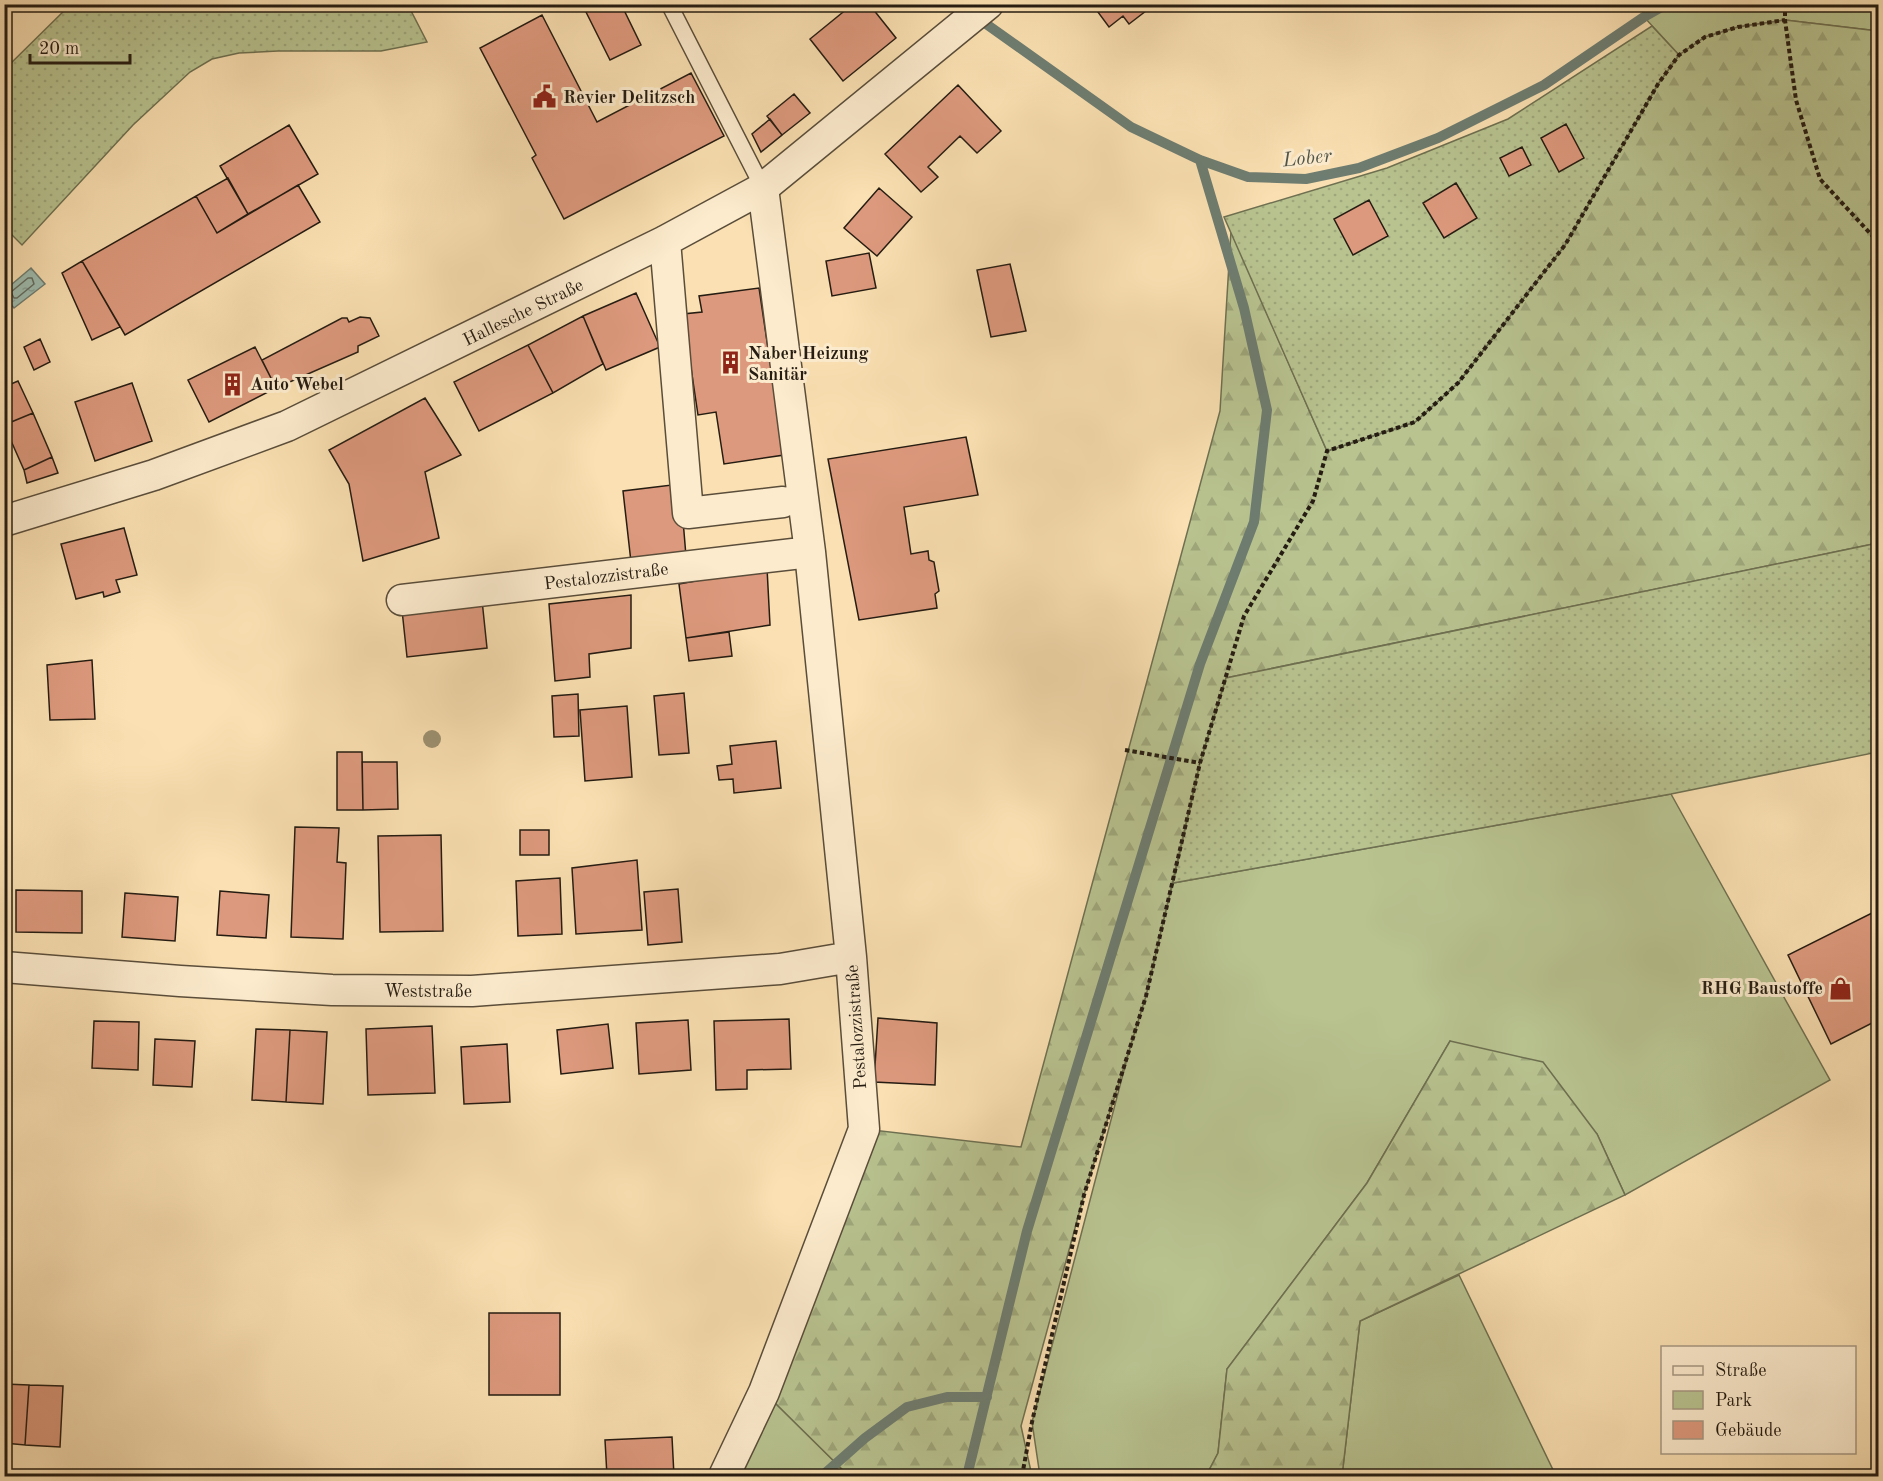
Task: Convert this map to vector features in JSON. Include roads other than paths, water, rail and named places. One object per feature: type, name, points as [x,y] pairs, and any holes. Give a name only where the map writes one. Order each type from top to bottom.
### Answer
[{"type":"street","name":"Hallesche Straße","points":[[4,521],[154,475],[287,426],[665,242],[763,188],[988,4]]},
{"type":"street","name":"Pestalozzistraße","points":[[724,1476],[764,1392],[864,1129],[851,957],[810,552],[763,188]]},
{"type":"street","points":[[665,242],[688,513],[783,502]]},
{"type":"street","name":"Pestalozzistraße","points":[[402,600],[810,552]]},
{"type":"street","name":"Weststraße","points":[[4,967],[332,990],[472,992],[780,969],[851,957]]},
{"type":"lane","points":[[669,4],[763,188]]},
{"type":"water","points":[[31,268],[45,284],[14,308],[5,297],[5,290]]},
{"type":"waterway","name":"Lober","points":[[958,4],[1131,127],[1200,160],[1248,177],[1306,179],[1359,168],[1438,138],[1544,85],[1667,4]]},
{"type":"waterway","points":[[967,1476],[1027,1231],[1200,664],[1254,522],[1267,410],[1244,308],[1200,160]]},
{"type":"waterway","points":[[822,1476],[865,1438],[907,1407],[947,1397],[987,1397]]},
{"type":"place","name":"Revier Delitzsch","points":[[545,97]]},
{"type":"place","name":"Naber Heizung Sanitär","points":[[730,363]]},
{"type":"place","name":"Auto Webel","points":[[232,384]]},
{"type":"place","name":"RHG Baustoffe","points":[[1841,988]]}]
